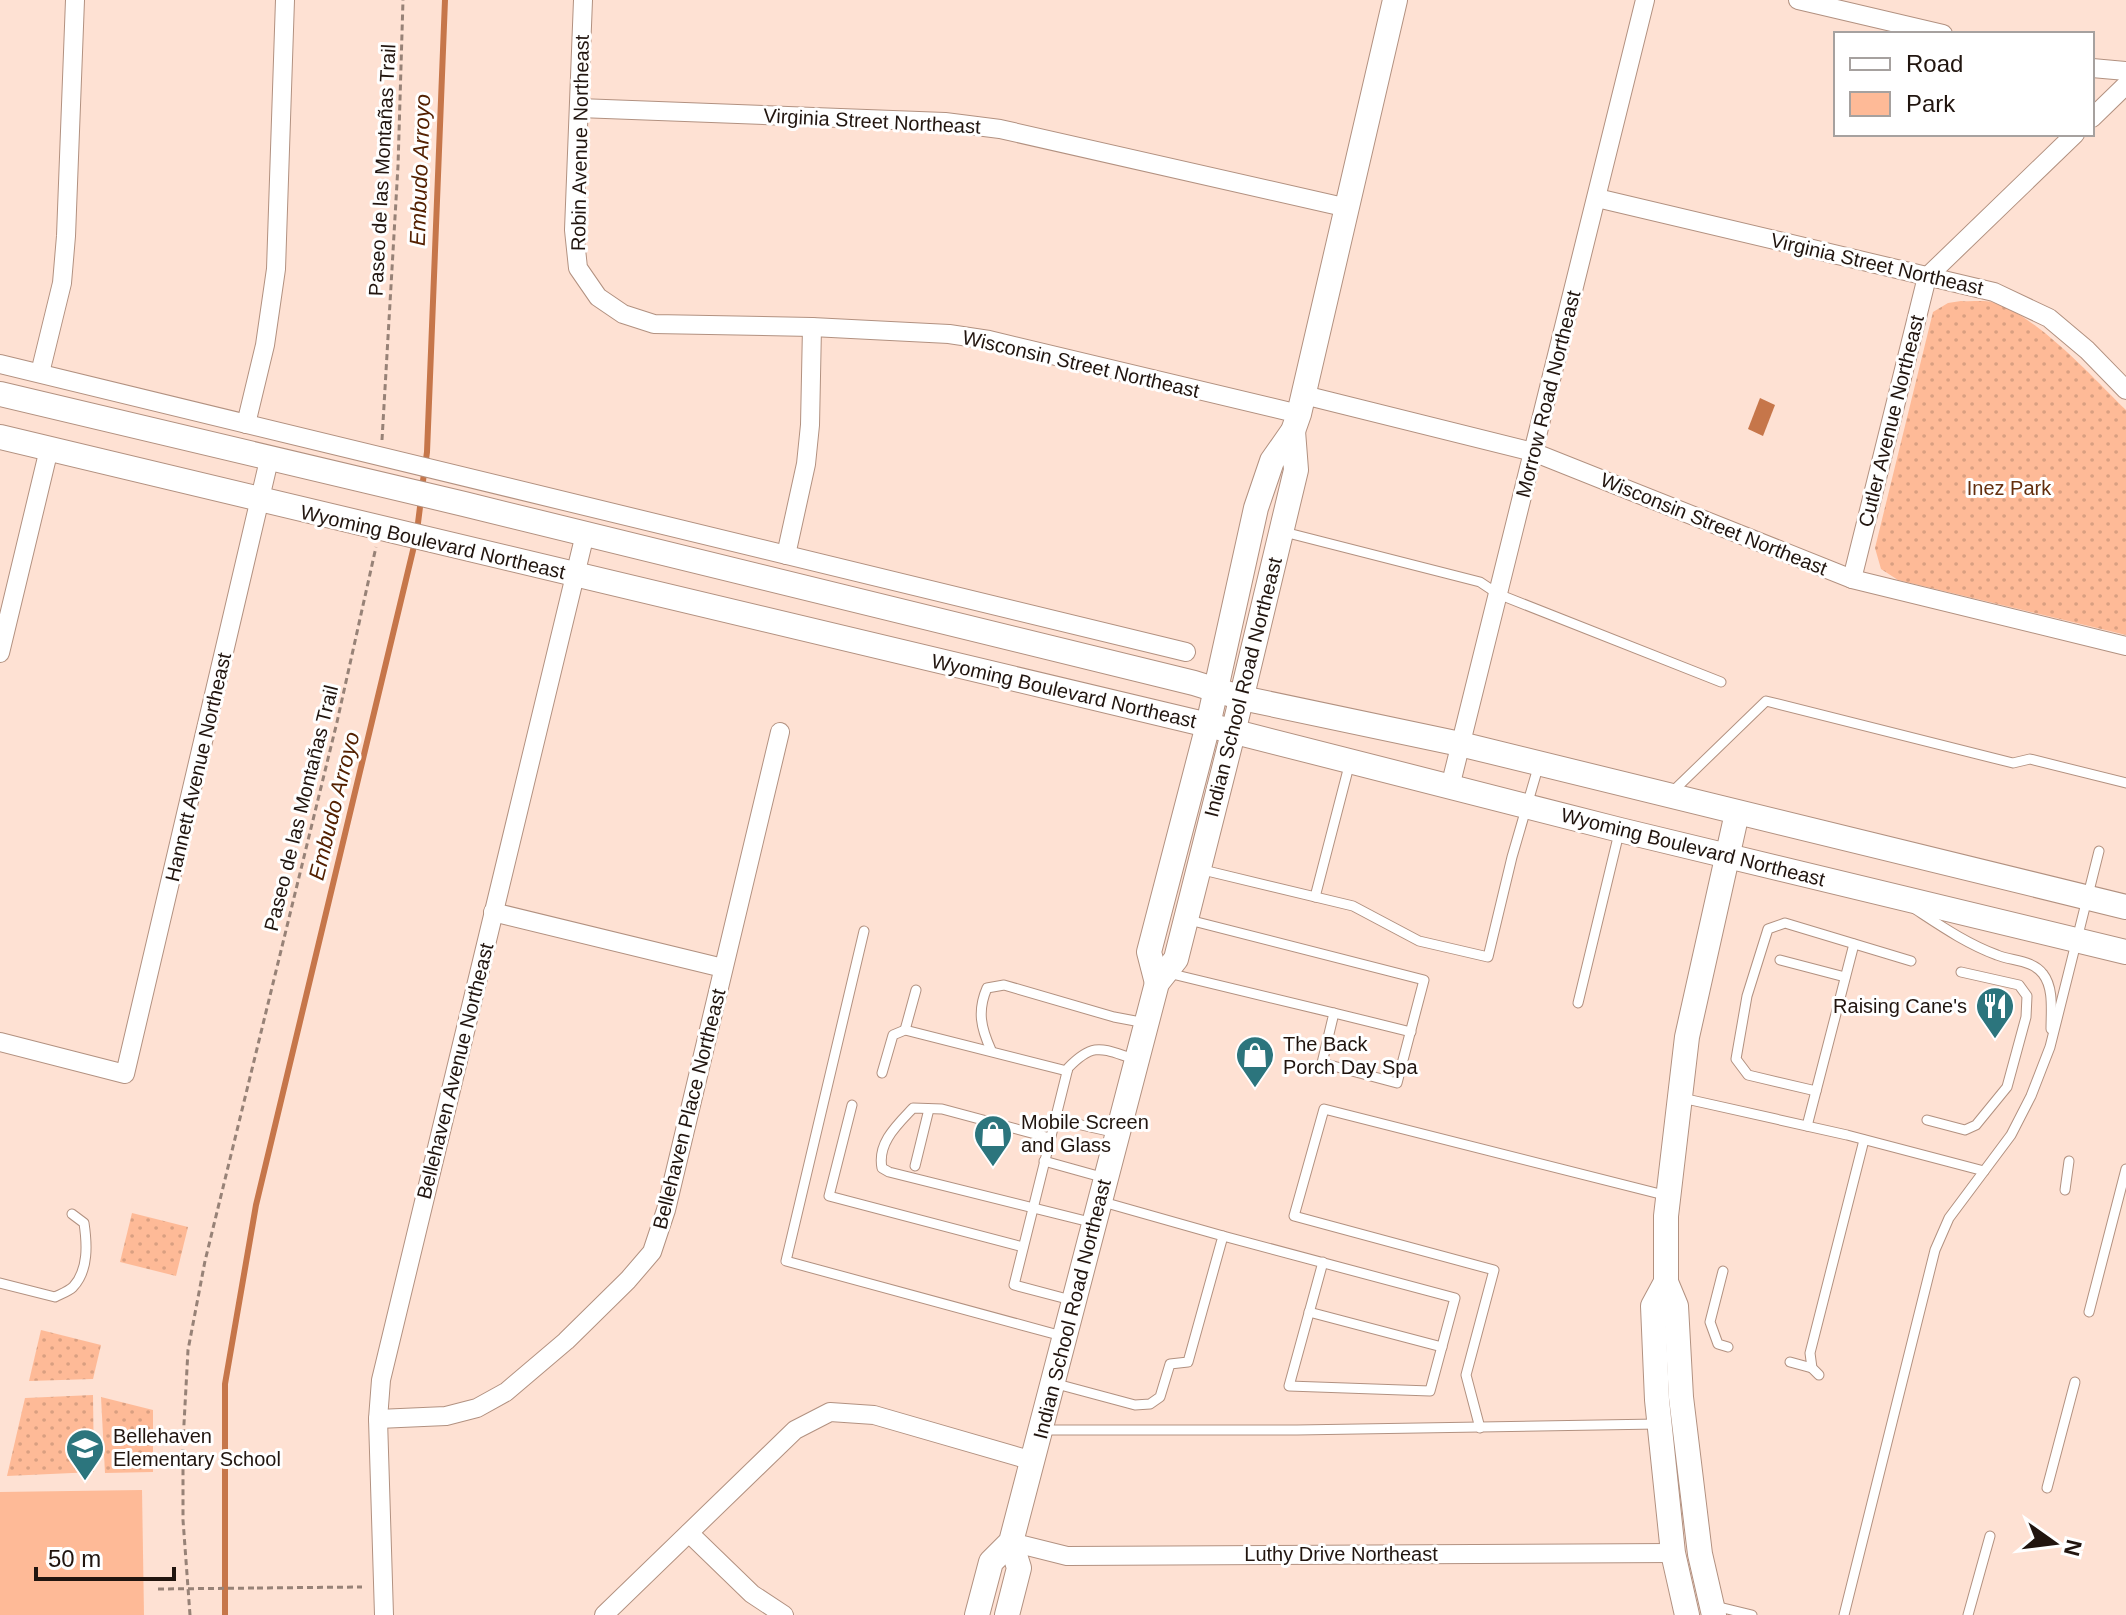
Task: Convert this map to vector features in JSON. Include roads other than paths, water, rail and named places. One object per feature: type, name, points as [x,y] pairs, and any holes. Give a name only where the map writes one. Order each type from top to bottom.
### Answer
[{"type":"main road","name":"Indian School Road Northeast","points":[[977,1615],[991,1562],[1011,1542],[1146,1023],[1161,978],[1176,959],[1296,470],[1299,413],[1348,208],[1391,1]]},
{"type":"main road","name":"Wyoming Boulevard Northeast","points":[[0,394],[464,504],[1214,688],[1242,698],[1460,744],[2126,907]]},
{"type":"main road","name":"Indian School Road Northeast","points":[[1161,978],[1149,952],[1208,725],[1256,508],[1272,461],[1299,413]]},
{"type":"main road","name":"Wyoming Boulevard Northeast","points":[[0,437],[1208,725],[1620,830],[2126,952]]},
{"type":"main road","points":[[1713,1610],[1700,1554],[1681,1397],[1676,1306],[1666,1282],[1668,1196],[1687,1032],[1737,813]]},
{"type":"main road","points":[[1666,1282],[1653,1306],[1660,1427],[1673,1553],[1687,1615]]},
{"type":"main road","points":[[1660,1427],[1674,1450],[1691,1578],[1696,1593],[1713,1610]]},
{"type":"main road","name":"Indian School Road Northeast","points":[[1007,1615],[1019,1568],[1011,1542]]},
{"type":"street","points":[[40,373],[62,283],[75,0]]},
{"type":"street","points":[[246,424],[265,345],[276,269],[285,0]]},
{"type":"street","name":"Robin Avenue Northeast","points":[[583,0],[574,230],[578,268],[598,297],[623,314]]},
{"type":"street","name":"Morrow Road Northeast","points":[[1450,787],[1645,0]]},
{"type":"street","points":[[1798,0],[1934,32]]},
{"type":"street","points":[[2094,68],[2126,71]]},
{"type":"street","points":[[2094,116],[2126,85]]},
{"type":"street","name":"Virginia Street Northeast","points":[[579,108],[945,122],[1000,129],[1348,208]]},
{"type":"street","points":[[1927,277],[2073,136]]},
{"type":"street","name":"Virginia Street Northeast","points":[[1597,198],[1994,292],[2049,318],[2087,350],[2126,390]]},
{"type":"street","name":"Cutler Avenue Northeast","points":[[1852,579],[1927,277]]},
{"type":"street","name":"Wisconsin Street Northeast","points":[[623,314],[654,324],[812,327],[949,334],[989,340],[1299,413],[1533,452],[1852,579],[2126,646]]},
{"type":"street","points":[[786,555],[806,464],[812,327]]},
{"type":"street","points":[[0,364],[1186,652]]},
{"type":"street","points":[[0,653],[49,449]]},
{"type":"street","name":"Hannett Avenue Northeast","points":[[0,1042],[125,1074],[269,460]]},
{"type":"street","name":"Bellehaven Avenue Northeast","points":[[384,1615],[378,1419],[381,1380],[585,534]]},
{"type":"street","name":"Bellehaven Place Northeast","points":[[378,1419],[446,1416],[477,1408],[506,1392],[566,1341],[652,1252],[666,1210],[780,732]]},
{"type":"street","points":[[493,912],[723,968]]},
{"type":"street","points":[[604,1615],[795,1430],[830,1412],[874,1415],[1033,1461]]},
{"type":"street","points":[[689,1533],[752,1594],[784,1615]]},
{"type":"street","name":"Luthy Drive Northeast","points":[[1011,1542],[1067,1556],[1673,1553]]},
{"type":"lane","points":[[1281,531],[1480,582],[1498,594],[1721,682]]},
{"type":"lane","points":[[1668,796],[1766,701],[2013,763],[2030,759],[2126,783]]},
{"type":"lane","points":[[1315,897],[1350,762]]},
{"type":"lane","points":[[1199,869],[1353,906],[1419,941],[1488,957],[1539,764]]},
{"type":"lane","points":[[1578,1003],[1620,830]]},
{"type":"lane","points":[[1844,1615],[1935,1250],[1949,1218],[2011,1135],[2031,1096],[2050,1047],[2099,851]]},
{"type":"lane","points":[[1891,895],[1964,940],[1997,955],[2031,965],[2043,974],[2052,997],[2050,1047]]},
{"type":"lane","points":[[1186,919],[1424,980],[1397,1083],[1322,1063],[1334,1013]]},
{"type":"lane","points":[[1816,1091],[1748,1075],[1736,1059],[1747,996],[1768,929],[1785,923],[1911,961]]},
{"type":"lane","points":[[864,931],[786,1261],[1065,1337]]},
{"type":"lane","points":[[1807,1126],[1854,944]]},
{"type":"lane","points":[[1780,960],[1845,977]]},
{"type":"lane","points":[[1927,1120],[1965,1130],[1976,1125],[2007,1087],[2026,1017],[2027,996],[2019,985],[1961,972]]},
{"type":"lane","points":[[1161,978],[1411,1032]]},
{"type":"lane","points":[[991,1050],[981,1025],[981,1003],[987,988],[1004,985],[1114,1017],[1146,1023]]},
{"type":"lane","points":[[905,1030],[916,990]]},
{"type":"lane","points":[[882,1073],[893,1035],[905,1030],[1067,1071]]},
{"type":"lane","points":[[1074,1300],[1014,1285],[1067,1071],[1082,1053],[1099,1049],[1137,1060]]},
{"type":"lane","points":[[1678,1097],[1984,1171]]},
{"type":"lane","points":[[852,1105],[829,1196],[1023,1247]]},
{"type":"lane","points":[[1050,1138],[942,1109],[913,1108],[888,1134],[882,1168],[1033,1209],[1100,1201]]},
{"type":"lane","points":[[915,1166],[929,1109]]},
{"type":"lane","points":[[1480,1428],[1466,1375],[1494,1270],[1294,1216],[1324,1109],[1668,1196]]},
{"type":"lane","points":[[1055,1119],[1117,1133]]},
{"type":"lane","points":[[1790,1362],[1816,1372],[1810,1353],[1864,1140]]},
{"type":"lane","points":[[1044,1161],[1100,1201],[1455,1298],[1430,1391],[1289,1386],[1323,1262]]},
{"type":"lane","points":[[2065,1190],[2069,1161]]},
{"type":"lane","points":[[2089,1312],[2126,1169]]},
{"type":"lane","points":[[0,1283],[55,1297],[72,1288],[81,1272],[88,1246],[84,1223],[72,1214]]},
{"type":"lane","points":[[1053,1383],[1135,1405],[1150,1404],[1160,1397],[1170,1364],[1188,1362],[1223,1236]]},
{"type":"lane","points":[[1723,1271],[1710,1322],[1718,1344],[1728,1347]]},
{"type":"lane","points":[[1309,1312],[1442,1347]]},
{"type":"lane","points":[[2047,1488],[2075,1382]]},
{"type":"lane","points":[[1041,1430],[1660,1427]]},
{"type":"lane","points":[[1968,1615],[1990,1536]]},
{"type":"lane","points":[[1713,1610],[1752,1615]]},
{"type":"waterway","name":"Embudo Arroyo","points":[[422,488],[427,452],[445,0]]},
{"type":"waterway","name":"Embudo Arroyo","points":[[417,531],[421,499]]},
{"type":"waterway","name":"Embudo Arroyo","points":[[225,1615],[225,1384],[256,1205],[415,542]]},
{"type":"place","name":"Raising Cane's","points":[[1995,1040]]},
{"type":"place","name":"The Back Porch Day Spa","points":[[1255,1089]]},
{"type":"place","name":"Mobile Screen and Glass","points":[[993,1168]]},
{"type":"place","name":"Bellehaven Elementary School","points":[[85,1482]]},
{"type":"park label","name":"Inez Park","points":[[2009,488]]}]
